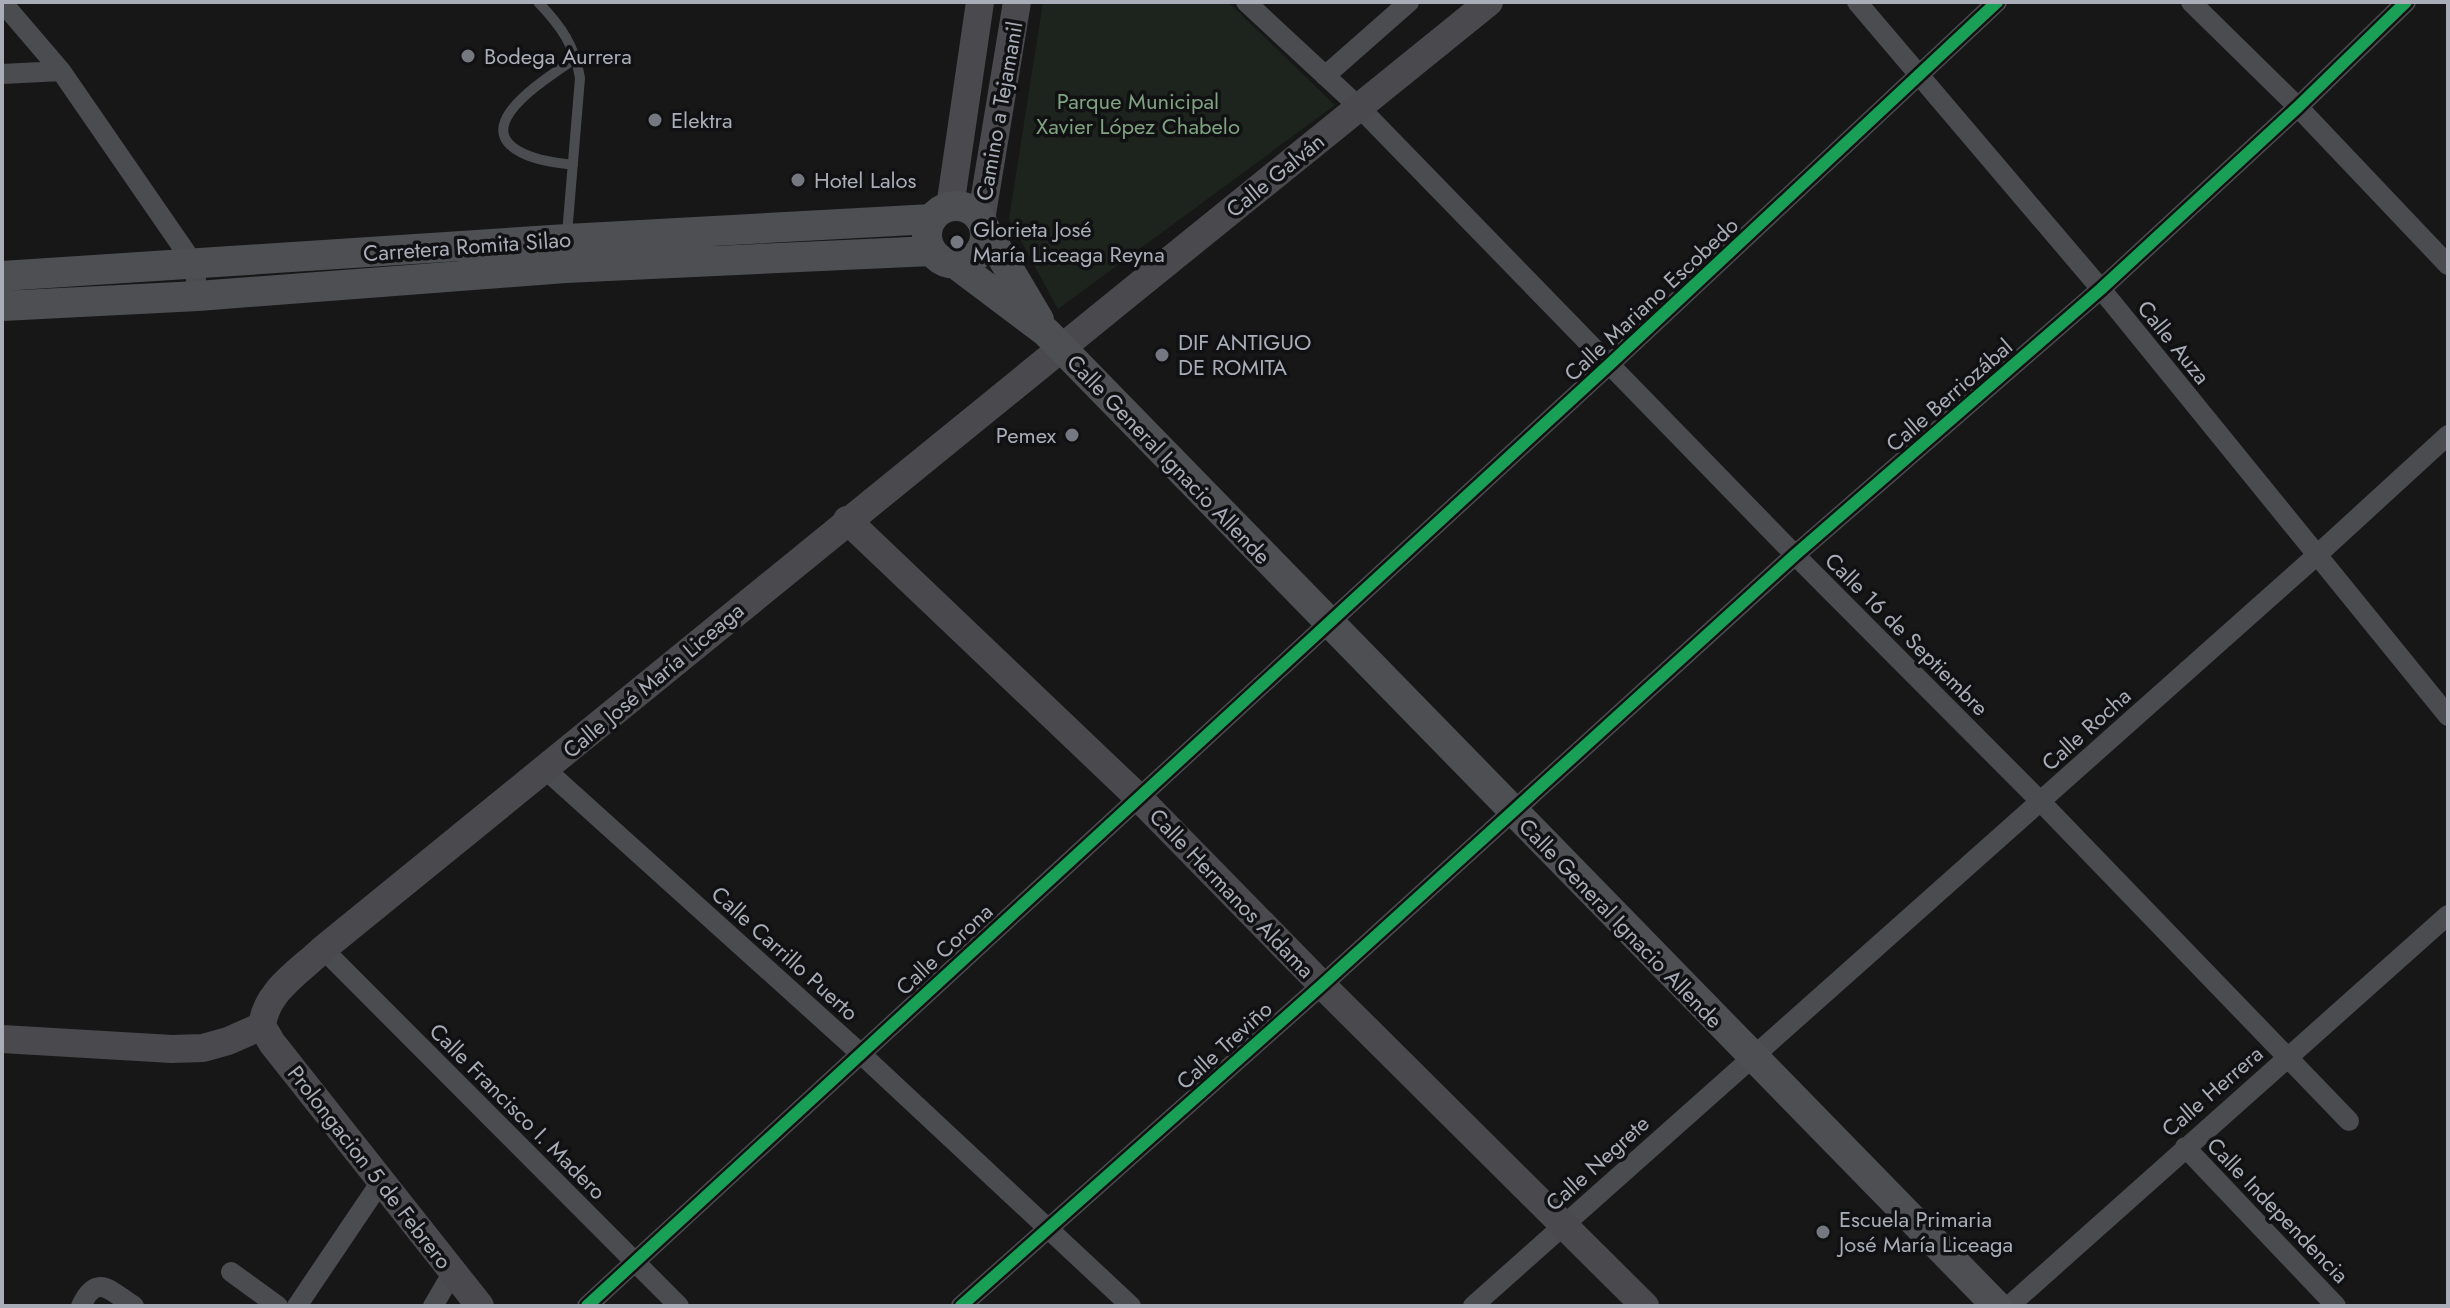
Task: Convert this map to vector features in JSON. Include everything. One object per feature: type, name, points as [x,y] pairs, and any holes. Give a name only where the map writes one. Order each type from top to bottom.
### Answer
[{"type":"main road","points":[[961,207],[972,211],[983,224],[983,248],[976,257],[944,258],[927,240],[928,229],[941,213],[961,207]]},
{"type":"main road","name":"Carretera Romita Silao","points":[[2,306],[198,296],[941,213]]},
{"type":"main road","name":"Calle General Ignacio Allende","points":[[983,224],[1054,341]]},
{"type":"main road","name":"Carretera Romita Silao","points":[[2,276],[194,264],[566,254],[944,258]]},
{"type":"main road","name":"Calle General Ignacio Allende","points":[[944,258],[1054,341],[1997,1306]]},
{"type":"street","points":[[2,2],[61,71],[194,264],[198,296]]},
{"type":"street","name":"Camino a Tejamanil","points":[[941,213],[980,2]]},
{"type":"street","name":"Camino a Tejamanil","points":[[983,224],[1017,2]]},
{"type":"street","name":"Calle 16 de Septiembre","points":[[1246,2],[1359,107],[1795,555],[2040,801],[2349,1121]]},
{"type":"street","points":[[1325,76],[1409,2]]},
{"type":"street","name":"Calle Galván","points":[[1054,341],[1359,107],[1489,2]]},
{"type":"street","name":"Calle Auza","points":[[1857,2],[2101,289],[2448,716]]},
{"type":"street","name":"Calle Mariano Escobedo","points":[[1329,621],[1920,77],[1997,2]]},
{"type":"street","points":[[2191,2],[2298,107],[2448,265]]},
{"type":"street","name":"Calle Berriozábal","points":[[1513,812],[1795,555],[2101,289],[2298,107],[2406,2]]},
{"type":"street","points":[[2,74],[61,71]]},
{"type":"street","name":"Calle José María Liceaga","points":[[262,1026],[264,1008],[274,994],[323,949],[847,520],[1054,341]]},
{"type":"street","name":"Calle Rocha","points":[[1752,1056],[2316,556],[2448,435]]},
{"type":"street","name":"Calle Hermanos Aldama","points":[[847,520],[1139,798],[1645,1306]]},
{"type":"street","name":"Calle Corona","points":[[587,1306],[1329,621]]},
{"type":"street","name":"Calle Carrillo Puerto","points":[[545,769],[860,1053],[1131,1306]]},
{"type":"street","name":"Calle Treviño","points":[[961,1306],[1513,812]]},
{"type":"street","name":"Calle Herrera","points":[[2009,1306],[2448,915]]},
{"type":"street","name":"Calle Francisco I. Madero","points":[[323,949],[679,1306]]},
{"type":"street","points":[[2,1039],[203,1048],[262,1026]]},
{"type":"street","name":"Prolongacion 5 de Febrero","points":[[262,1026],[272,1043],[480,1306]]},
{"type":"street","name":"Calle Negrete","points":[[1473,1306],[1752,1056]]},
{"type":"street","name":"Calle Independencia","points":[[2185,1147],[2336,1306]]},
{"type":"street","points":[[297,1306],[382,1180]]},
{"type":"street","points":[[231,1272],[278,1306]]},
{"type":"street","points":[[433,1306],[453,1272]]},
{"type":"street","points":[[81,1306],[90,1289],[102,1286],[134,1306]]},
{"type":"lane","points":[[538,2],[569,38],[577,57],[580,78],[566,254]]},
{"type":"lane","points":[[573,165],[521,152],[508,141],[503,127],[507,113],[517,102],[577,57]]},
{"type":"green space","name":"Parque Municipal Xavier López Chabelo","points":[[1043,2],[1228,2],[1335,105],[1058,309],[1009,219]]},
{"type":"cycle path","points":[[587,1306],[1610,364],[1997,2]]},
{"type":"cycle path","points":[[961,1306],[1322,985],[1795,555],[2101,289],[2298,107],[2406,2]]},
{"type":"place","name":"Bodega Aurrera","points":[[468,56]]},
{"type":"place","name":"Elektra","points":[[655,120]]},
{"type":"place","name":"Hotel Lalos","points":[[798,180]]},
{"type":"place","name":"Glorieta José María Liceaga Reyna","points":[[957,242]]},
{"type":"place","name":"DIF ANTIGUO DE ROMITA","points":[[1162,355]]},
{"type":"place","name":"Pemex","points":[[1072,435]]},
{"type":"place","name":"Escuela Primaria José María Liceaga","points":[[1823,1232]]}]
